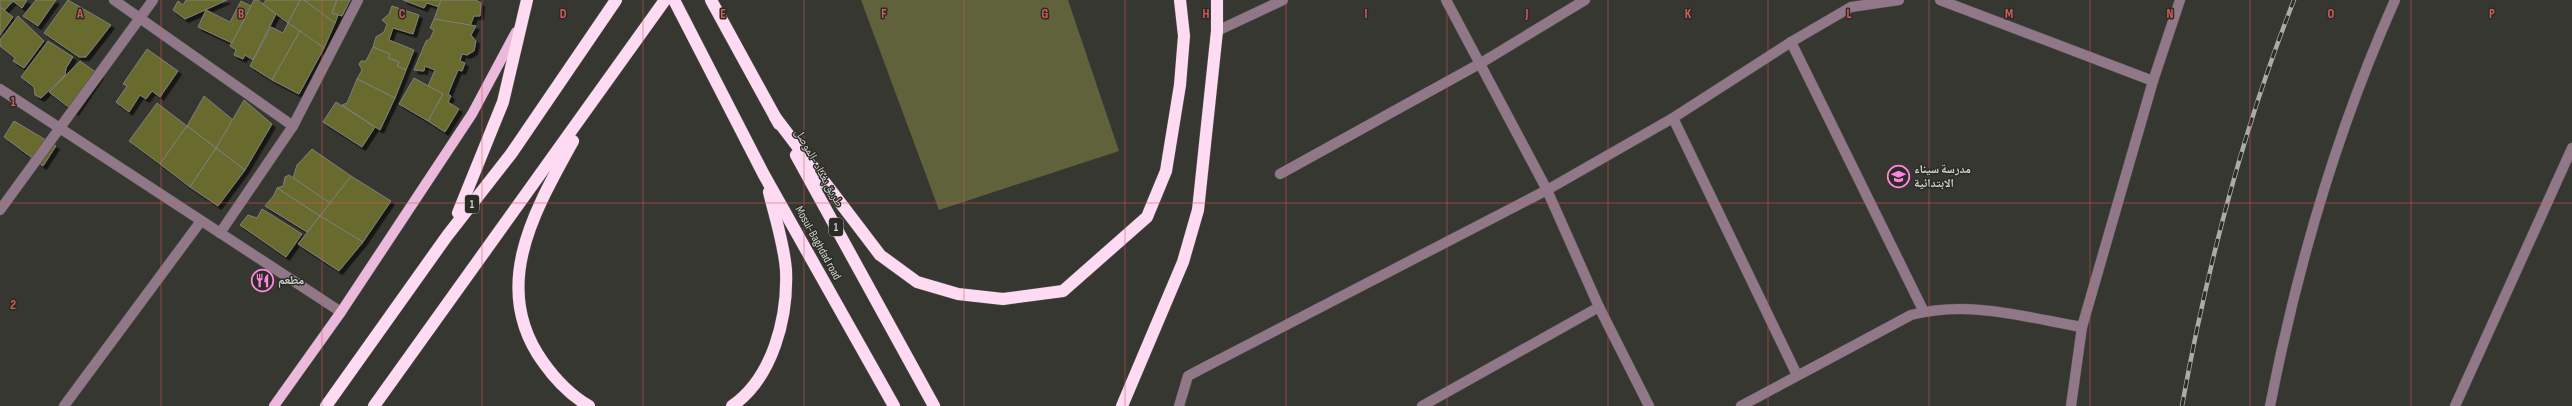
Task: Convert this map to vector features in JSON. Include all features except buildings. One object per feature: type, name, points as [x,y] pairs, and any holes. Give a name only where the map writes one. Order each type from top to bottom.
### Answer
[{"type":"highway","points":[[447,236],[465,198],[503,102],[525,14],[527,0]]},
{"type":"highway","name":"1","points":[[326,406],[447,236],[510,155],[616,0]]},
{"type":"highway","points":[[374,406],[665,0]]},
{"type":"highway","name":"Mosul-Baghdad road","points":[[674,0],[764,176],[894,406]]},
{"type":"highway","name":"طريق بغداد -الموصل","points":[[711,0],[934,406]]},
{"type":"highway","points":[[775,117],[880,255],[918,282],[958,294],[1004,299],[1063,291],[1147,217],[1158,190],[1166,170],[1180,85],[1184,36],[1180,0]]},
{"type":"highway","points":[[1122,406],[1183,262],[1198,210],[1217,31],[1217,0]]},
{"type":"highway","points":[[588,406],[555,378],[537,353],[523,327],[517,298],[520,262],[532,222],[550,182],[597,95]]},
{"type":"highway","points":[[732,406],[757,383],[770,361],[778,332],[784,295],[786,269],[781,240],[764,176]]},
{"type":"main road","points":[[274,406],[341,312],[472,114],[525,14]]},
{"type":"street","points":[[114,0],[293,126]]},
{"type":"street","points":[[0,210],[153,0]]},
{"type":"street","points":[[220,233],[293,126],[358,0]]},
{"type":"street","points":[[1217,31],[1283,0]]},
{"type":"street","points":[[1446,0],[1481,63],[1547,190],[1599,307],[1649,406]]},
{"type":"street","points":[[1280,174],[1481,63],[1585,0]]},
{"type":"street","points":[[1179,406],[1188,376],[1547,190],[1673,118],[1850,4],[1899,0]]},
{"type":"street","points":[[1940,0],[2153,81]]},
{"type":"street","points":[[2071,406],[2082,327],[2153,81],[2180,0]]},
{"type":"street","points":[[2270,406],[2307,247],[2327,176],[2351,106],[2395,0]]},
{"type":"street","points":[[1791,42],[1924,312]]},
{"type":"street","points":[[0,89],[341,312]]},
{"type":"street","points":[[1673,118],[1797,375]]},
{"type":"street","points":[[2455,406],[2572,148]]},
{"type":"street","points":[[64,406],[201,221]]},
{"type":"street","points":[[1422,406],[1599,307]]},
{"type":"street","points":[[1741,406],[1911,315],[1924,312],[1974,308],[2082,327]]},
{"type":"green space","points":[[861,0],[1068,0],[1119,151],[939,210]]},
{"type":"railway","points":[[2182,406],[2203,302],[2228,200],[2258,100],[2294,0]]},
{"type":"place","name":"مدرسة سيناء الابتدائية","points":[[1898,176]]},
{"type":"place","name":"مطعم","points":[[262,280]]}]
